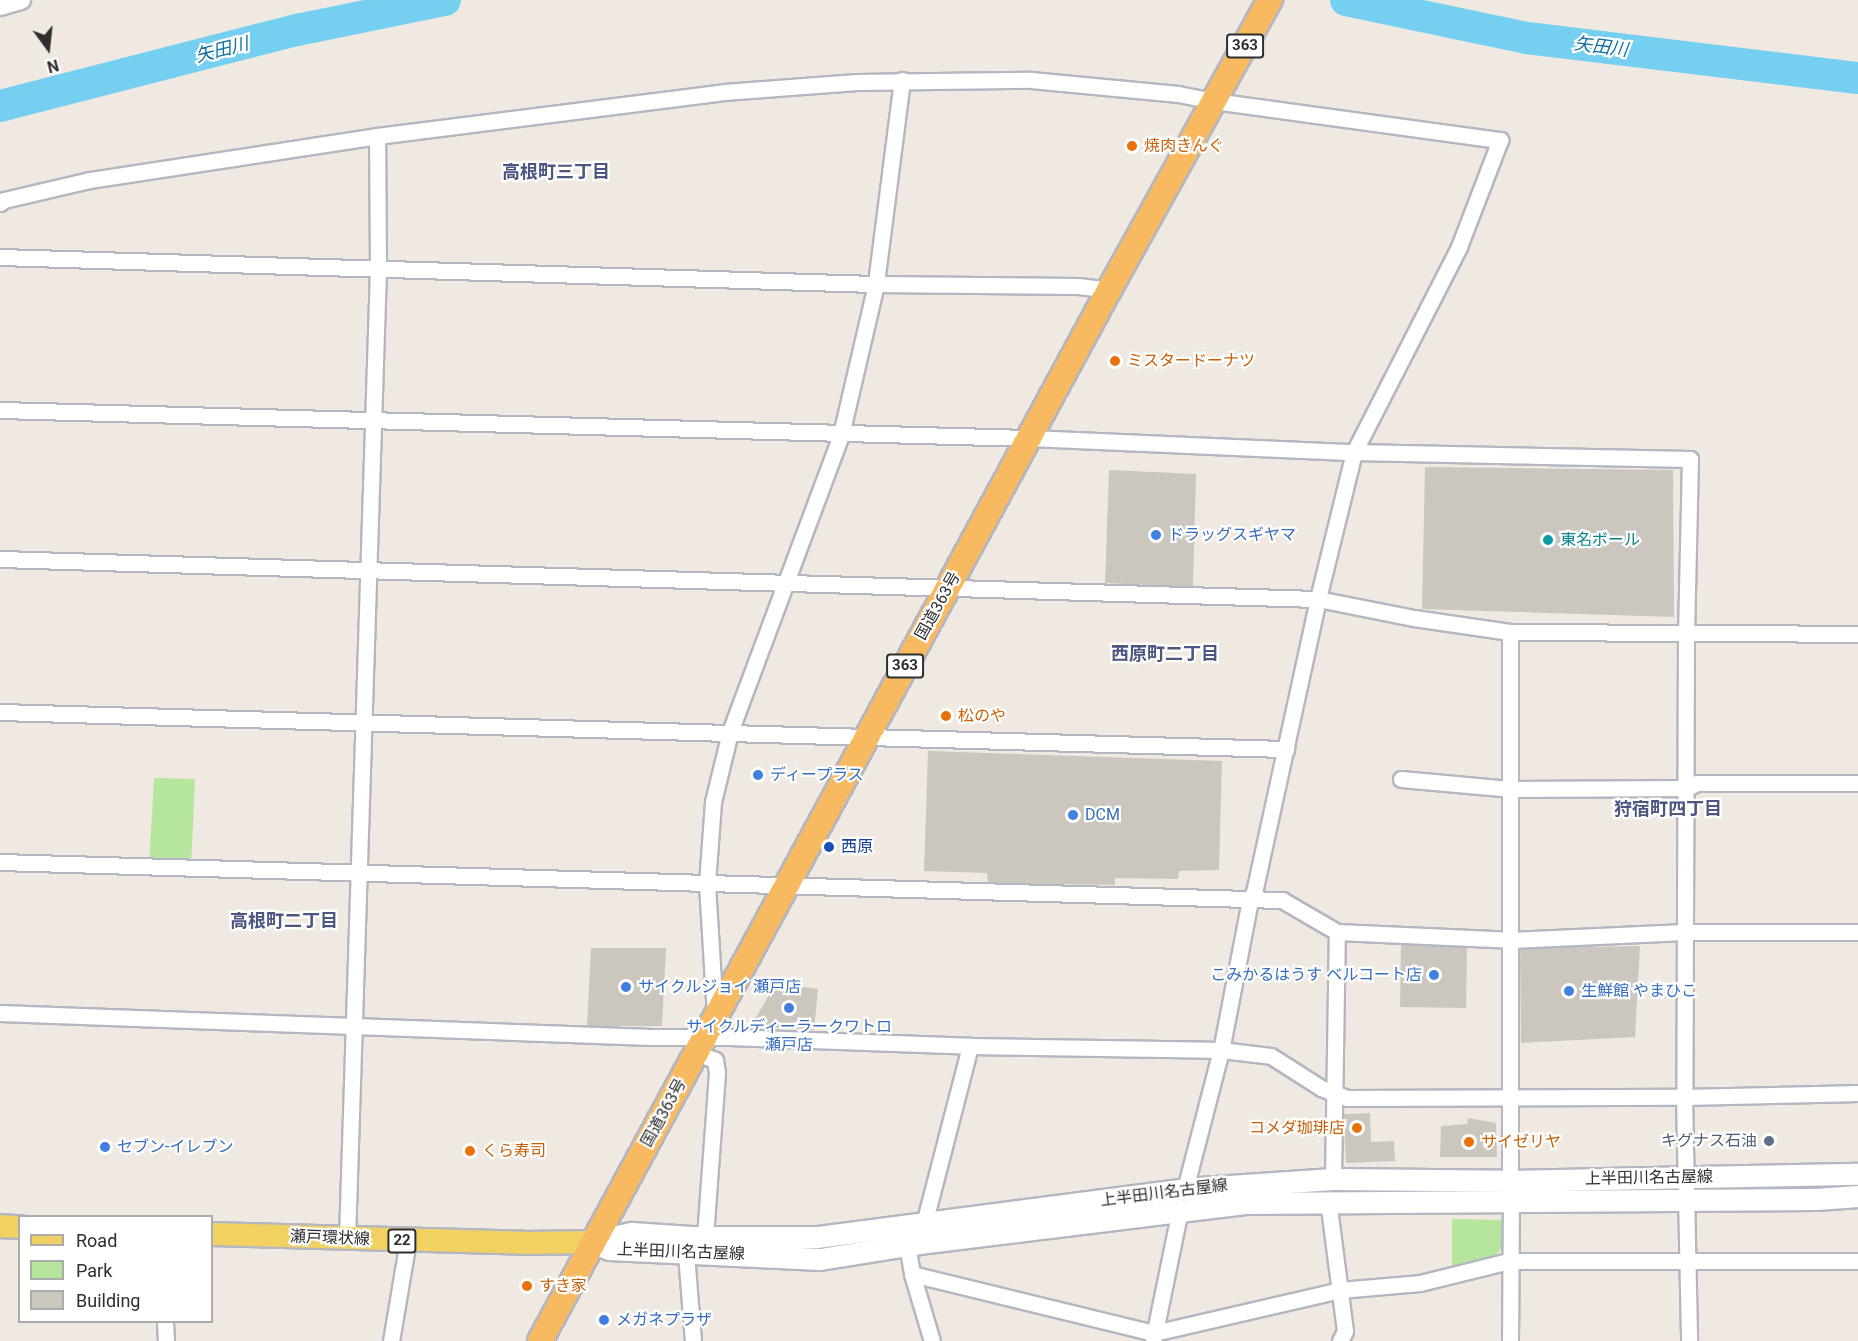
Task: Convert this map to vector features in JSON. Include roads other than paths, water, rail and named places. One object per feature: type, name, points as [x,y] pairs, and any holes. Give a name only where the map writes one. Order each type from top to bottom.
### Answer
[{"type":"highway","name":"国道363号","points":[[540,1341],[592,1242],[788,887],[866,738],[1109,290],[1270,0]]},
{"type":"main road","name":"上半田川名古屋線","points":[[592,1242],[609,1249],[820,1259],[907,1245],[1245,1203],[1510,1190],[1685,1177],[1858,1174]]},
{"type":"main road","name":"上半田川名古屋線","points":[[592,1242],[632,1233],[705,1237],[817,1237],[1185,1189],[1333,1179],[1685,1198],[1816,1199],[1858,1196]]},
{"type":"main road","points":[[0,1226],[18,1227]]},
{"type":"main road","name":"瀬戸環状線","points":[[213,1234],[408,1241],[592,1242]]},
{"type":"street","points":[[2,4],[21,0]]},
{"type":"street","points":[[705,1237],[717,1074],[715,1060],[705,1037],[707,884],[713,801],[730,732],[841,435],[876,284],[902,80]]},
{"type":"street","points":[[0,203],[4,200],[90,180],[377,136],[723,92],[902,80],[1031,80],[1217,97],[1500,140],[1459,247],[1354,452],[1318,599],[1254,892],[1250,900],[1221,1050],[1185,1189]]},
{"type":"street","points":[[347,1239],[356,1024],[374,419],[378,268],[377,136]]},
{"type":"street","points":[[0,258],[876,284],[1078,286],[1109,290]]},
{"type":"street","points":[[0,410],[374,419],[841,435],[1030,438],[1354,452],[1690,459],[1686,635],[1684,1097],[1689,1341]]},
{"type":"street","points":[[0,559],[1318,599],[1414,618],[1510,632],[1686,635],[1858,634]]},
{"type":"street","points":[[1510,632],[1510,1341]]},
{"type":"street","points":[[0,712],[1286,749]]},
{"type":"street","points":[[1401,780],[1510,789],[1687,788],[1697,783],[1858,783]]},
{"type":"street","points":[[0,862],[1282,900],[1337,932],[1510,940],[1685,932],[1858,932]]},
{"type":"street","points":[[1333,1179],[1337,932]]},
{"type":"street","points":[[0,1013],[970,1046],[1221,1050],[1271,1056],[1334,1094],[1347,1098],[1684,1097],[1858,1093]]},
{"type":"street","points":[[924,1224],[970,1046]]},
{"type":"street","points":[[1328,1200],[1345,1331],[1340,1341]]},
{"type":"street","points":[[1154,1337],[1180,1210]]},
{"type":"street","points":[[391,1341],[408,1241]]},
{"type":"street","points":[[907,1245],[912,1274],[932,1341]]},
{"type":"street","points":[[686,1254],[693,1341]]},
{"type":"street","points":[[912,1274],[1154,1337],[1340,1290],[1420,1283],[1509,1261],[1686,1263],[1858,1261]]},
{"type":"street","points":[[165,1323],[166,1341]]},
{"type":"waterway","name":"矢田川","points":[[0,106],[297,30],[445,0]]},
{"type":"waterway","name":"矢田川","points":[[1346,0],[1527,38],[1858,78]]},
{"type":"place","name":"焼肉きんぐ","points":[[1132,146]]},
{"type":"place","name":"ミスタードーナツ","points":[[1115,361]]},
{"type":"place","name":"ドラッグスギヤマ","points":[[1156,535]]},
{"type":"place","name":"東名ボール","points":[[1548,540]]},
{"type":"place","name":"松のや","points":[[946,716]]},
{"type":"place","name":"ディープラス","points":[[758,775]]},
{"type":"place","name":"DCM","points":[[1073,815]]},
{"type":"place","name":"西原","points":[[829,847]]},
{"type":"place","name":"こみかるはうす ベルコート店","points":[[1434,975]]},
{"type":"place","name":"サイクルジョイ 瀬戸店","points":[[626,987]]},
{"type":"place","name":"生鮮館 やまひこ","points":[[1569,991]]},
{"type":"place","name":"サイクルディーラークワトロ 瀬戸店","points":[[789,1008]]},
{"type":"place","name":"コメダ珈琲店","points":[[1357,1128]]},
{"type":"place","name":"キグナス石油","points":[[1769,1141]]},
{"type":"place","name":"サイゼリヤ","points":[[1469,1142]]},
{"type":"place","name":"セブン-イレブン","points":[[105,1147]]},
{"type":"place","name":"くら寿司","points":[[470,1151]]},
{"type":"place","name":"すき家","points":[[527,1286]]},
{"type":"place","name":"メガネプラザ","points":[[604,1320]]},
{"type":"district","name":"高根町三丁目","points":[[556,172]]},
{"type":"district","name":"西原町二丁目","points":[[1165,654]]},
{"type":"district","name":"狩宿町四丁目","points":[[1668,809]]},
{"type":"district","name":"高根町二丁目","points":[[284,921]]}]
